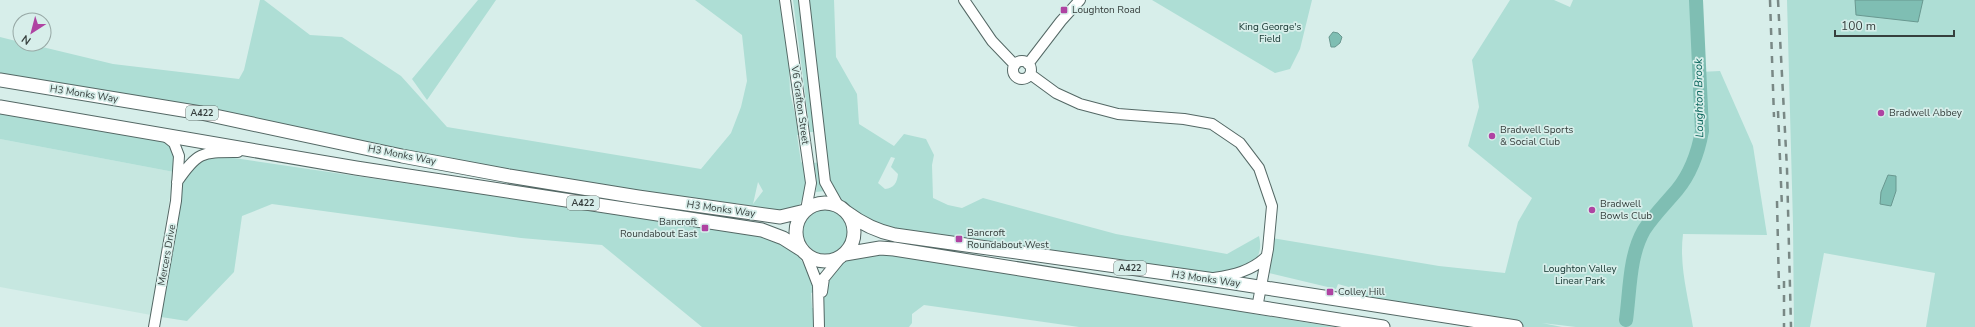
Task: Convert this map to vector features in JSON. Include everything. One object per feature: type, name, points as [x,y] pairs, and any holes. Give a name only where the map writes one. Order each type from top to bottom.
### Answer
[{"type":"main road","name":"H3 Monks Way","points":[[0,80],[201,113],[402,156],[638,198],[780,217],[805,211]]},
{"type":"main road","name":"H3 Monks Way","points":[[0,107],[404,176],[762,230],[783,238],[804,252]]},
{"type":"main road","name":"A422","points":[[805,211],[822,203],[842,209]]},
{"type":"main road","name":"H3 Monks Way","points":[[842,209],[871,228],[895,235],[1208,279],[1516,327]]},
{"type":"main road","points":[[842,209],[852,220],[854,229],[854,238],[851,246],[843,255]]},
{"type":"main road","points":[[804,252],[797,240],[796,230],[799,220],[805,211]]},
{"type":"main road","name":"H3 Monks Way","points":[[843,255],[880,248],[894,249],[1383,327]]},
{"type":"main road","name":"A422","points":[[804,252],[820,261],[827,261],[843,255]]},
{"type":"street","name":"V6 Grafton Street","points":[[785,0],[811,183],[805,211]]},
{"type":"street","name":"V6 Grafton Street","points":[[804,0],[825,182],[842,209]]},
{"type":"street","points":[[964,0],[992,42],[1015,65]]},
{"type":"street","points":[[1015,65],[1014,71],[1018,78],[1026,78],[1029,69],[1061,21],[1080,0]]},
{"type":"street","points":[[1015,65],[1023,62],[1056,93],[1080,104],[1118,114],[1184,119],[1212,124],[1240,143],[1259,168],[1272,206],[1262,287],[1257,308]]},
{"type":"street","name":"Mercers Drive","points":[[154,327],[176,201],[179,156],[174,143],[163,135]]},
{"type":"street","points":[[177,182],[189,164],[198,156],[211,152],[266,152]]},
{"type":"street","points":[[804,252],[818,285],[820,303]]},
{"type":"street","points":[[819,326],[820,303],[824,278],[843,255]]},
{"type":"street","points":[[1208,279],[1243,272],[1260,263],[1266,257]]},
{"type":"shaded area","points":[[1855,0],[1923,0],[1918,22],[1856,15]]},
{"type":"shaded area","points":[[1333,32],[1338,33],[1342,37],[1340,43],[1335,47],[1331,47],[1329,37]]},
{"type":"shaded area","points":[[0,139],[174,172],[151,315],[0,287]]},
{"type":"shaded area","points":[[1888,175],[1896,176],[1896,191],[1891,206],[1880,204],[1881,192]]},
{"type":"green space","points":[[260,0],[264,0],[310,35],[342,37],[401,76],[447,127],[701,169],[731,133],[741,107],[747,81],[742,35],[695,0],[780,0],[789,63],[790,93],[800,135],[797,135],[801,162],[804,164],[805,181],[803,197],[798,207],[780,212],[736,203],[736,206],[684,204],[0,80],[0,37],[12,40],[12,52],[52,52],[52,49],[113,64],[239,79],[244,70]],"holes":[[[758,182],[763,191],[753,204]]]},
{"type":"green space","points":[[478,0],[496,0],[427,100],[412,79]]},
{"type":"green space","points":[[793,0],[800,0],[815,132],[810,132]]},
{"type":"green space","points":[[804,0],[834,0],[836,57],[857,94],[859,124],[894,146],[904,134],[926,139],[934,155],[932,165],[933,198],[948,205],[962,208],[983,198],[1116,234],[1227,254],[1259,236],[1259,254],[1249,265],[1234,271],[1216,274],[895,238],[839,207],[825,182]],"holes":[[[891,157],[895,158],[891,167],[898,174],[897,180],[893,186],[885,189],[878,183]]]},
{"type":"green space","name":"King George's Field","points":[[1152,0],[1312,0],[1300,49],[1290,69],[1275,73]]},
{"type":"green space","name":"Loughton Valley Linear Park","points":[[1510,0],[1554,0],[1570,7],[1573,0],[1696,0],[1699,72],[1720,71],[1753,146],[1767,235],[1683,234],[1683,269],[1693,327],[1576,327],[1542,323],[1562,327],[1516,327],[1370,304],[1356,295],[1356,291],[1352,288],[1338,284],[1336,289],[1269,273],[1272,238],[1439,266],[1505,273],[1518,222],[1532,198],[1468,146],[1479,107],[1472,60]]},
{"type":"green space","points":[[1787,0],[1975,0],[1975,327],[1926,327],[1935,273],[1824,253],[1810,327],[1794,327],[1793,224]]},
{"type":"green space","points":[[0,107],[167,141],[176,154],[174,172],[0,139]]},
{"type":"green space","points":[[214,155],[424,186],[558,199],[709,222],[734,232],[763,237],[764,235],[792,251],[803,263],[811,280],[814,292],[811,293],[812,308],[820,308],[824,278],[842,256],[880,248],[1098,281],[1254,314],[1334,327],[1079,327],[924,305],[912,314],[912,323],[909,327],[702,327],[602,245],[521,238],[272,204],[242,216],[234,272],[187,321],[161,317],[184,178],[195,163]]},
{"type":"green space","points":[[819,162],[825,191],[816,192],[817,181],[814,163]]},
{"type":"green space","points":[[826,208],[839,212],[845,218],[849,231],[845,244],[839,250],[826,254],[813,250],[807,244],[803,231],[807,218],[813,212]]},
{"type":"waterway","name":"Loughton Brook","points":[[1626,320],[1631,274],[1635,251],[1639,240],[1655,215],[1677,190],[1686,177],[1696,155],[1702,131],[1696,0]]},
{"type":"railway","points":[[1770,0],[1774,117]]},
{"type":"railway","points":[[1778,0],[1787,169],[1791,327]]},
{"type":"railway","points":[[1778,111],[1782,207]]},
{"type":"railway","points":[[1777,201],[1779,289]]},
{"type":"railway","points":[[1784,281],[1784,327]]},
{"type":"place","name":"Loughton Road","points":[[1064,10]]},
{"type":"place","name":"Bradwell Abbey","points":[[1881,113]]},
{"type":"place","name":"Bradwell Sports & Social Club","points":[[1492,136]]},
{"type":"place","name":"Bradwell Bowls Club","points":[[1592,210]]},
{"type":"place","name":"Bancroft Roundabout East","points":[[705,228]]},
{"type":"place","name":"Bancroft Roundabout West","points":[[959,239]]},
{"type":"place","name":"Colley Hill","points":[[1330,292]]}]
